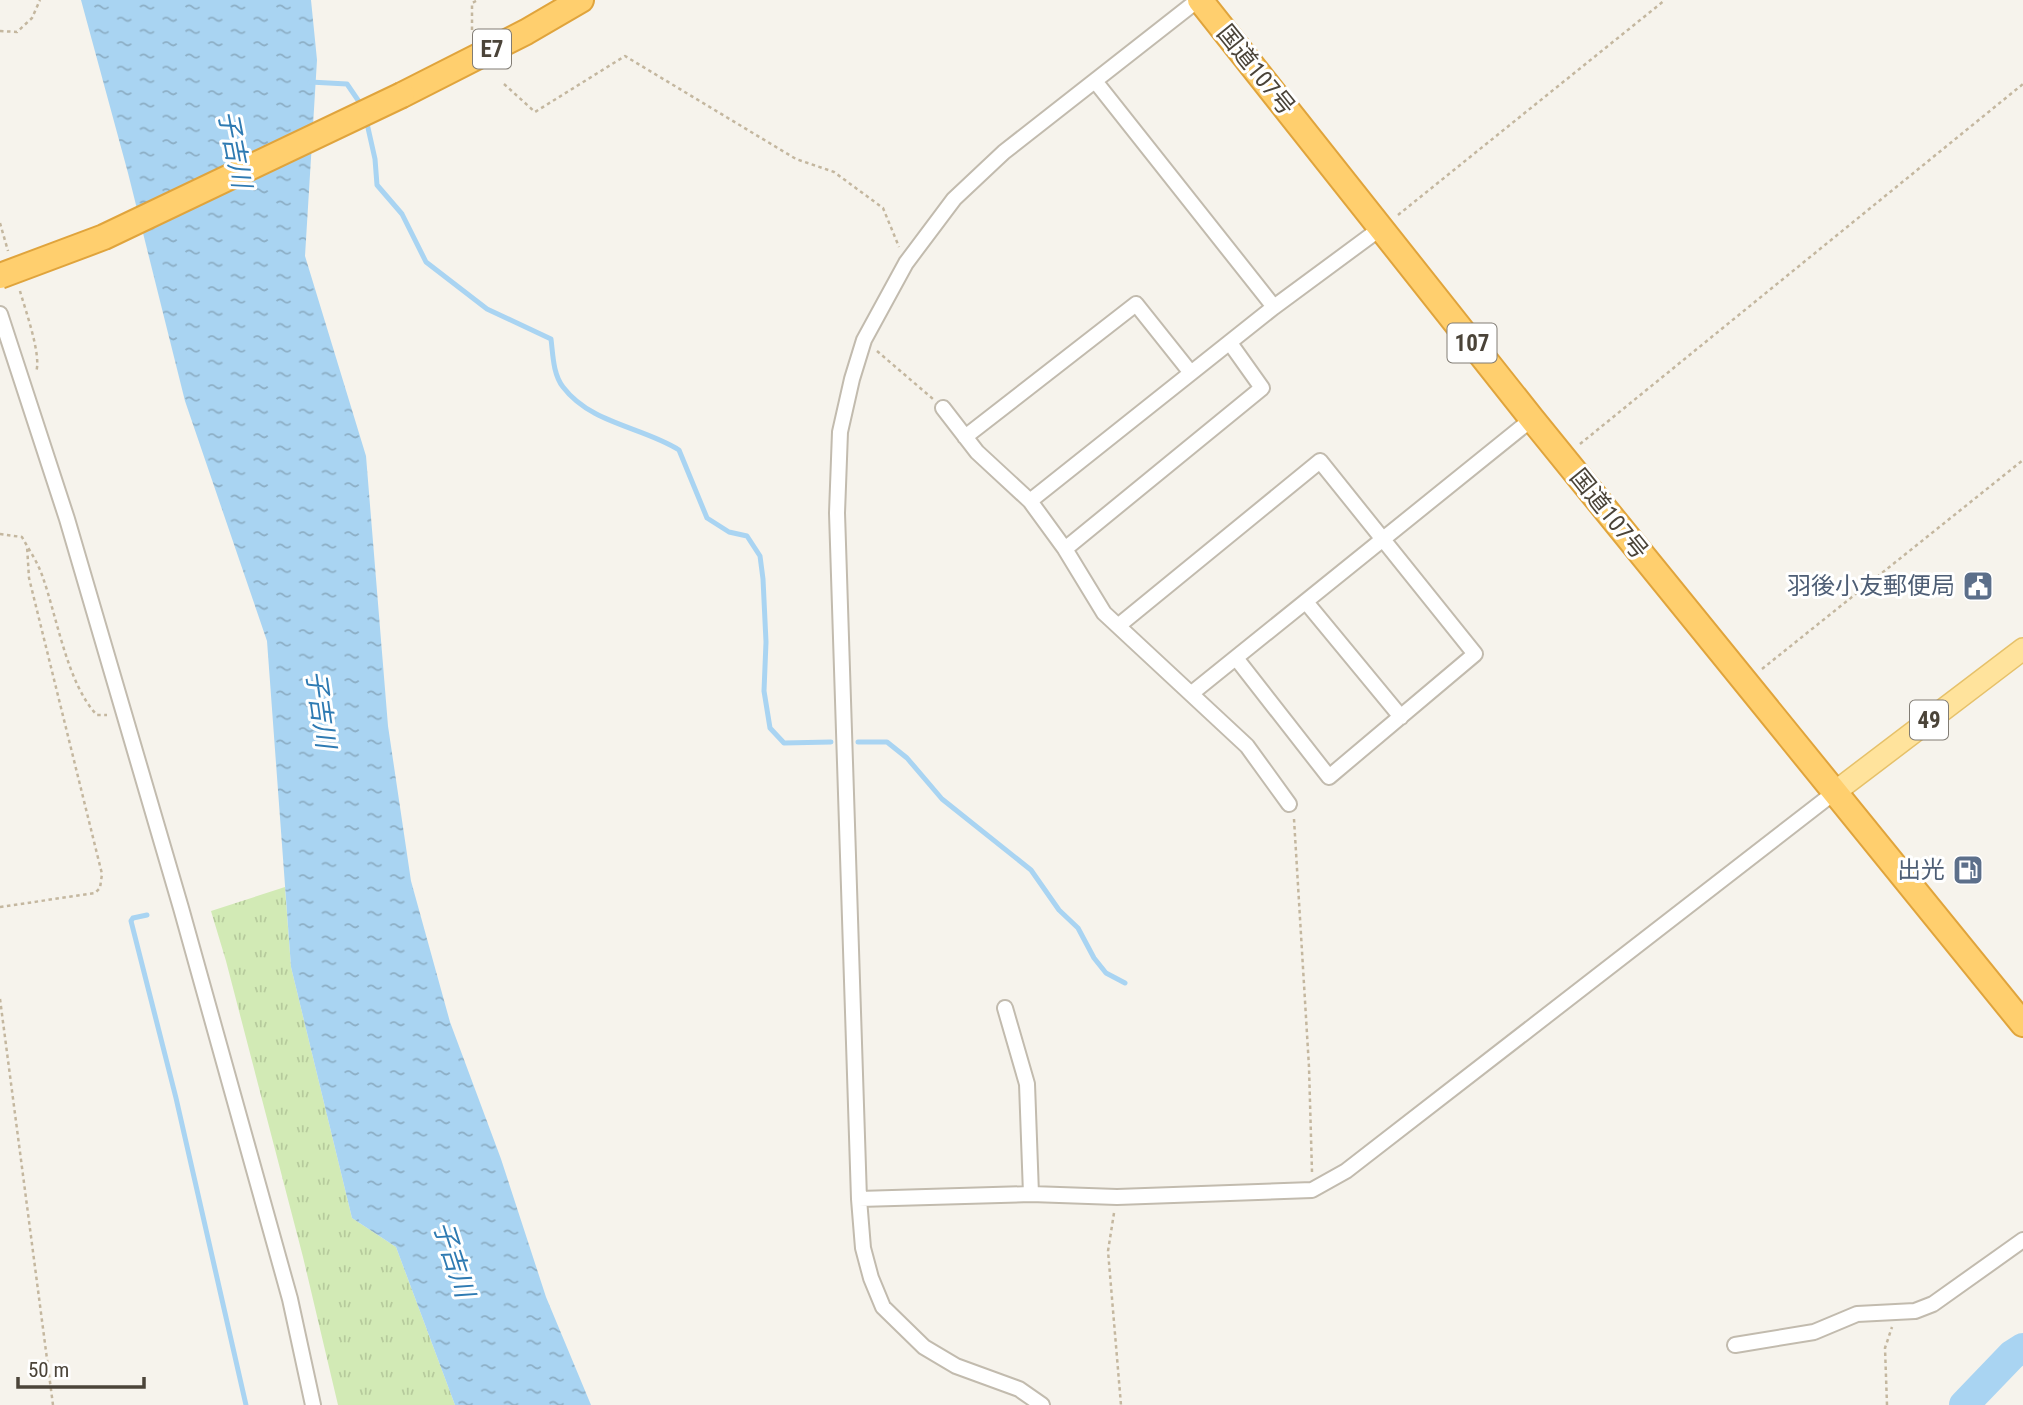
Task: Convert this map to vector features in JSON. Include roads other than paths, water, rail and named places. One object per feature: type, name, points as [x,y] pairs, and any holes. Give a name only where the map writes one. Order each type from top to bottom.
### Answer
[{"type":"highway","name":"E7","points":[[402,94],[563,0]]},
{"type":"highway","name":"E7","points":[[10,276],[104,237],[402,94],[526,32],[581,0]]},
{"type":"highway","name":"国道107号","points":[[1199,0],[1532,419],[2023,1024]]},
{"type":"main road","name":"49","points":[[1835,792],[2023,649]]},
{"type":"street","points":[[1042,1405],[1019,1389],[956,1366],[924,1347],[883,1307],[863,1248],[859,1199],[837,513],[840,432],[864,340],[906,263],[954,199],[1004,152],[1199,0]]},
{"type":"street","points":[[1095,81],[1275,307]]},
{"type":"street","points":[[1030,500],[1275,307],[1381,228]]},
{"type":"street","points":[[965,438],[1136,303],[1191,373]]},
{"type":"street","points":[[0,314],[126,715],[290,1299],[313,1405]]},
{"type":"street","points":[[1065,549],[1262,388],[1230,343]]},
{"type":"street","points":[[943,408],[977,452],[1030,500],[1065,549],[1104,613],[1247,746],[1289,804]]},
{"type":"street","points":[[1192,693],[1532,419]]},
{"type":"street","points":[[1118,626],[1320,461],[1475,654],[1329,777],[1236,659]]},
{"type":"street","points":[[1306,602],[1401,717]]},
{"type":"street","points":[[859,1199],[1031,1195],[1117,1197],[1312,1190],[1346,1171],[1835,792]]},
{"type":"street","points":[[1005,1007],[1027,1084],[1031,1195]]},
{"type":"street","points":[[1735,1345],[1814,1332],[1857,1314],[1914,1311],[1933,1304],[2023,1240]]},
{"type":"water","name":"子吉川","points":[[81,0],[311,0],[317,60],[305,256],[366,456],[388,726],[411,881],[450,1022],[501,1159],[546,1297],[591,1405],[455,1405],[396,1247],[352,1218],[291,967],[267,641],[185,401]]},
{"type":"waterway","points":[[310,82],[347,84],[362,106]]},
{"type":"waterway","points":[[366,119],[375,159],[377,185],[402,214],[426,262],[487,309],[551,339],[554,364],[563,387],[588,409],[679,450],[707,518],[729,532],[747,536],[760,556],[763,579],[766,642],[764,691],[770,728],[784,743],[831,742]]},
{"type":"waterway","points":[[858,742],[887,742],[907,758],[942,799],[1031,870],[1059,910],[1078,928],[1094,958],[1106,973],[1125,983]]},
{"type":"waterway","points":[[147,915],[133,918],[131,921],[176,1098],[246,1405]]},
{"type":"waterway","points":[[1964,1405],[2012,1355],[2023,1348]]},
{"type":"place","name":"羽後小友郵便局","points":[[1978,586]]},
{"type":"place","name":"出光","points":[[1968,870]]}]
